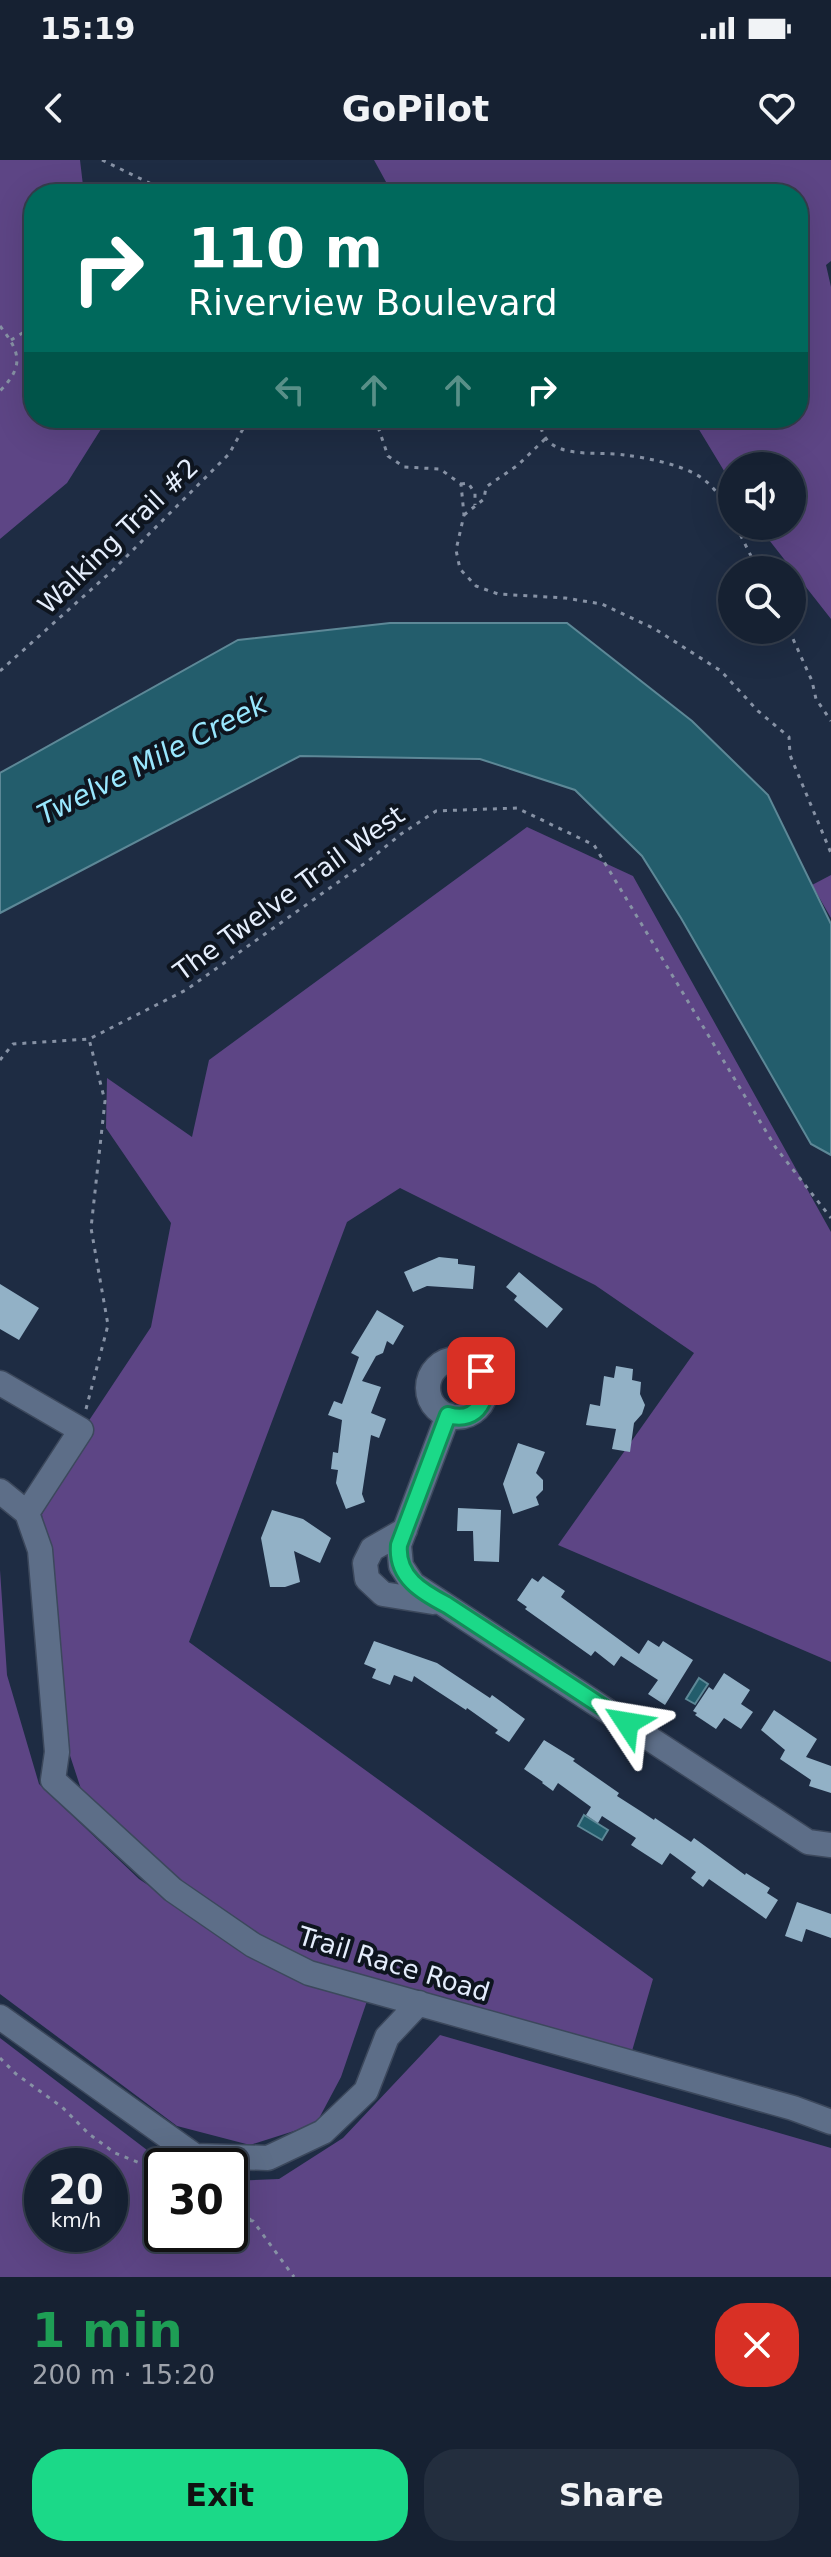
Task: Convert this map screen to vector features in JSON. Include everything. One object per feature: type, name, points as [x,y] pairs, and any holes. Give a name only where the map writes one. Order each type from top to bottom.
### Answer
[{"type":"street","points":[[0,1383],[81,1430],[27,1513],[0,1491]]},
{"type":"street","points":[[448,1415],[399,1550],[404,1572],[417,1588],[808,1842],[831,1845]]},
{"type":"street","name":"Trail Race Road","points":[[27,1513],[40,1550],[57,1752],[53,1780],[173,1890],[253,1945],[309,1973],[793,2108],[831,2122]]},
{"type":"street","points":[[405,1530],[372,1549],[365,1563],[367,1579],[383,1594],[447,1605]]},
{"type":"street","points":[[0,2017],[195,2156],[268,2158],[323,2132],[366,2091],[387,2037],[419,2003]]},
{"type":"path","points":[[102,160],[151,184]]},
{"type":"path","points":[[0,326],[11,340],[18,359],[16,372],[0,391]]},
{"type":"path","points":[[11,340],[24,332]]},
{"type":"path","name":"Walking Trail #2","points":[[0,671],[113,570],[229,454],[243,428]]},
{"type":"path","points":[[378,428],[388,456],[404,467],[440,469],[461,484],[468,483],[475,493],[475,505]]},
{"type":"path","points":[[540,428],[546,438],[568,453],[625,455],[677,467],[698,476],[718,494]]},
{"type":"path","points":[[464,515],[484,499],[486,487],[518,465],[546,438]]},
{"type":"path","points":[[461,484],[464,515],[456,550],[460,569],[476,586],[498,594],[565,598],[602,604],[655,629],[721,671],[758,711],[789,737],[790,755],[831,853]]},
{"type":"path","points":[[795,644],[812,681],[816,699],[831,721]]},
{"type":"path","name":"The Twelve Trail West","points":[[0,1060],[13,1044],[89,1039],[186,990],[436,811],[517,808],[594,845],[776,1148],[831,1218]]},
{"type":"path","points":[[81,1430],[108,1325],[91,1228],[105,1101],[89,1039]]},
{"type":"path","points":[[0,2058],[16,2074],[62,2107],[89,2134],[115,2153],[144,2167]]},
{"type":"path","points":[[248,2218],[294,2277]]},
{"type":"path","points":[[248,2220],[253,2221]]},
{"type":"shaded area","points":[[0,160],[80,160],[83,184],[24,184],[24,428],[102,428],[67,483],[0,539]]},
{"type":"shaded area","points":[[374,160],[831,160],[831,261],[826,265],[831,287],[831,619],[806,587],[806,556],[782,556],[769,540],[806,540],[806,452],[718,452],[718,461],[698,428],[808,428],[808,184],[387,184]]},
{"type":"shaded area","points":[[527,827],[633,876],[831,1232],[831,1662],[558,1545],[694,1353],[595,1285],[400,1188],[347,1222],[189,1642],[653,1979],[632,2051],[317,1967],[228,1922],[82,1792],[55,1710],[42,1514],[88,1422],[151,1327],[171,1223],[106,1128],[107,1078],[192,1137],[209,1060]]},
{"type":"shaded area","points":[[831,875],[831,918],[812,885]]},
{"type":"shaded area","points":[[0,1570],[7,1675],[39,1784],[139,1879],[273,1969],[367,2001],[341,2077],[316,2124],[250,2145],[177,2126],[0,1994]]},
{"type":"shaded area","points":[[440,2035],[831,2148],[831,2277],[0,2277],[0,2038],[144,2148],[144,2252],[248,2252],[248,2180],[279,2179],[343,2138]]},
{"type":"water","name":"Twelve Mile Creek","points":[[390,623],[567,623],[692,721],[768,795],[831,924],[831,1155],[811,1144],[642,856],[575,790],[480,759],[300,756],[0,913],[0,773],[238,640]]},
{"type":"water","points":[[699,1678],[708,1684],[695,1704],[686,1699]]},
{"type":"water","points":[[584,1815],[608,1830],[602,1840],[578,1826]]},
{"type":"building","points":[[439,1257],[458,1259],[458,1264],[475,1266],[473,1289],[427,1286],[413,1292],[404,1272]]},
{"type":"building","points":[[519,1272],[563,1309],[547,1328],[514,1300],[517,1296],[506,1287]]},
{"type":"building","points":[[0,1284],[39,1308],[19,1340],[0,1329]]},
{"type":"building","points":[[377,1310],[404,1326],[393,1345],[387,1341],[383,1353],[376,1356],[362,1381],[381,1387],[371,1413],[386,1419],[379,1438],[371,1435],[362,1494],[365,1502],[346,1509],[336,1483],[338,1470],[331,1469],[333,1452],[338,1453],[342,1420],[328,1415],[334,1401],[342,1404],[359,1357],[351,1353]]},
{"type":"building","points":[[616,1366],[633,1369],[632,1380],[641,1382],[640,1394],[645,1405],[634,1423],[630,1452],[612,1449],[616,1429],[586,1425],[590,1404],[600,1406],[604,1376],[614,1378]]},
{"type":"building","points":[[518,1443],[545,1452],[536,1473],[543,1480],[543,1490],[536,1497],[539,1505],[513,1514],[503,1484]]},
{"type":"building","points":[[458,1508],[501,1510],[499,1562],[474,1561],[473,1531],[457,1531]]},
{"type":"building","points":[[272,1510],[303,1519],[331,1538],[320,1563],[294,1551],[300,1582],[285,1587],[270,1587],[261,1538]]},
{"type":"building","points":[[543,1576],[565,1591],[561,1597],[639,1654],[648,1640],[659,1647],[663,1641],[693,1660],[665,1705],[648,1694],[658,1680],[621,1656],[614,1666],[595,1651],[591,1656],[525,1609],[527,1607],[517,1600],[532,1578],[538,1582]]},
{"type":"building","points":[[374,1641],[437,1663],[490,1698],[492,1695],[525,1719],[509,1742],[495,1733],[498,1730],[467,1708],[414,1676],[412,1682],[394,1675],[390,1685],[372,1678],[376,1669],[364,1664]]},
{"type":"building","points":[[724,1673],[750,1690],[741,1704],[753,1712],[741,1729],[724,1718],[716,1729],[693,1711],[709,1687],[713,1690]]},
{"type":"building","points":[[774,1710],[817,1739],[806,1757],[831,1766],[831,1793],[809,1786],[811,1780],[780,1759],[785,1750],[761,1730]]},
{"type":"building","points":[[544,1740],[575,1759],[573,1761],[619,1793],[617,1796],[691,1842],[694,1838],[745,1875],[770,1888],[767,1893],[778,1900],[766,1919],[709,1879],[703,1887],[691,1878],[696,1872],[670,1853],[662,1865],[631,1845],[636,1838],[602,1816],[598,1823],[586,1815],[591,1807],[558,1783],[553,1791],[524,1769]]},
{"type":"building","points":[[797,1902],[831,1914],[831,1938],[806,1929],[802,1942],[785,1936]]},
{"type":"route","points":[[481,1371],[486,1389],[479,1407],[463,1416],[448,1415],[399,1545],[401,1566],[407,1577],[424,1593],[627,1723]]}]
